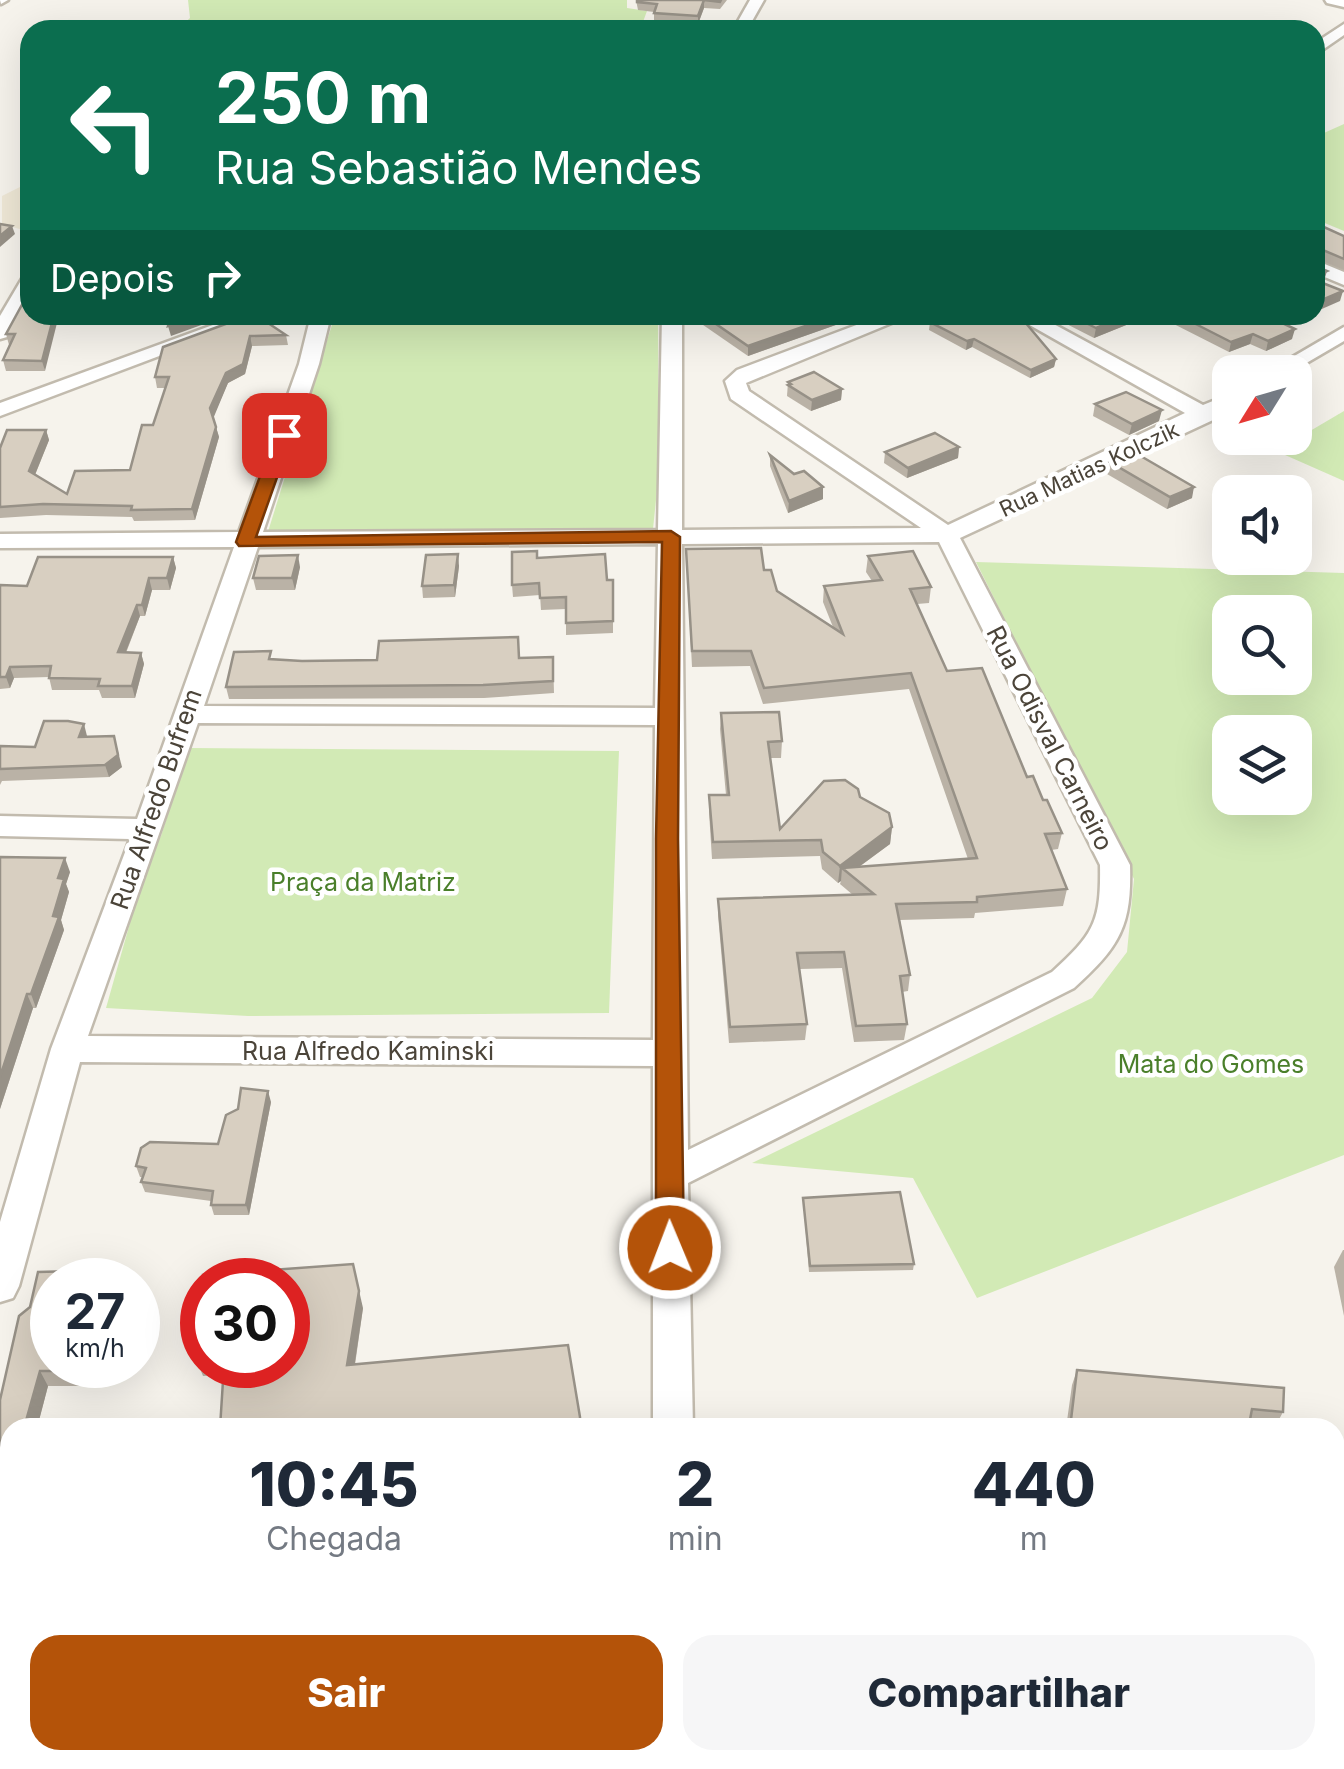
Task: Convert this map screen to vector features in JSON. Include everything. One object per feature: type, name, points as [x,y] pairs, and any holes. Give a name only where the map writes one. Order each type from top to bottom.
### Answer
[{"type":"street","points":[[1332,0],[1344,3]]},
{"type":"street","points":[[0,333],[20,298]]},
{"type":"street","points":[[0,410],[231,325]]},
{"type":"street","name":"Rua Alfredo Bufrem","points":[[2,1271],[67,1049],[148,829],[319,325]]},
{"type":"street","points":[[672,325],[667,839],[673,1418]]},
{"type":"street","name":"Rua Odisval Carneiro","points":[[669,1176],[1063,980],[1105,942],[1117,906],[1116,866],[947,534],[740,394],[735,382],[744,374],[874,325]]},
{"type":"street","points":[[1040,325],[1205,415]]},
{"type":"street","points":[[1306,355],[1344,333]]},
{"type":"street","name":"Rua Matias Kolczik","points":[[947,534],[1212,411]]},
{"type":"street","points":[[0,542],[947,534]]},
{"type":"street","points":[[186,714],[670,716]]},
{"type":"street","points":[[0,826],[148,829]]},
{"type":"street","name":"Rua Alfredo Kaminski","points":[[67,1049],[670,1053]]},
{"type":"shaded area","points":[[20,187],[20,229],[2,224],[2,196]]},
{"type":"green space","points":[[188,0],[627,0],[627,8],[647,11],[644,20],[190,18]]},
{"type":"green space","points":[[1344,124],[1344,231],[1325,223],[1325,133]]},
{"type":"green space","points":[[332,325],[658,325],[659,471],[653,529],[267,535]]},
{"type":"green space","points":[[1344,411],[1344,481],[1285,455],[1312,455],[1312,430]]},
{"type":"green space","name":"Mata do Gomes","points":[[976,562],[1212,569],[1212,575],[1344,573],[1344,1155],[977,1298],[913,1178],[752,1163],[1092,998],[1127,952],[1134,879]]},
{"type":"green space","name":"Praça da Matriz","points":[[189,748],[619,751],[609,1013],[248,1016],[106,1008],[148,859],[161,836]]},
{"type":"building","points":[[637,0],[704,0],[698,16],[654,13],[657,4]]},
{"type":"building","points":[[0,224],[12,226],[0,236]]},
{"type":"building","points":[[1325,227],[1344,236],[1344,259],[1325,251]]},
{"type":"building","points":[[1325,284],[1343,291],[1325,299]]},
{"type":"building","points":[[20,308],[20,325],[51,325],[42,361],[3,360],[15,334],[6,334]]},
{"type":"building","points":[[223,325],[271,325],[286,335],[250,336],[243,364],[226,373],[210,408],[216,427],[192,509],[131,510],[132,506],[43,504],[0,507],[0,448],[7,430],[46,430],[29,471],[67,494],[75,471],[130,470],[142,425],[153,425],[169,377],[155,377],[163,347]]},
{"type":"building","points":[[718,325],[808,325],[748,346]]},
{"type":"building","points":[[936,325],[1027,325],[1056,359],[1031,370],[974,339],[967,341]]},
{"type":"building","points":[[1198,325],[1287,325],[1295,329],[1268,341],[1253,334],[1231,342]]},
{"type":"building","points":[[814,372],[842,389],[812,400],[788,385]]},
{"type":"building","points":[[1126,392],[1162,410],[1132,424],[1095,404]]},
{"type":"building","points":[[935,433],[959,447],[908,468],[885,452]]},
{"type":"building","points":[[1132,451],[1194,487],[1170,497],[1110,462]]},
{"type":"building","points":[[770,455],[794,474],[804,471],[823,487],[789,501]]},
{"type":"building","points":[[761,548],[764,570],[771,570],[777,591],[843,634],[824,586],[882,580],[868,556],[913,551],[931,587],[910,589],[947,671],[982,668],[1027,777],[1033,776],[1062,833],[1045,834],[1067,889],[977,897],[977,902],[896,904],[910,975],[900,976],[907,1024],[856,1026],[844,952],[797,953],[807,1024],[730,1027],[718,899],[874,894],[842,868],[977,858],[911,673],[764,688],[751,651],[692,651],[686,549]]},
{"type":"building","points":[[537,551],[537,558],[605,554],[607,580],[613,580],[613,621],[566,623],[566,597],[540,598],[539,583],[512,585],[512,552]]},
{"type":"building","points":[[458,554],[454,585],[422,586],[426,555]]},
{"type":"building","points":[[298,555],[292,578],[253,578],[259,556]]},
{"type":"building","points":[[38,557],[173,557],[167,578],[149,578],[142,605],[137,605],[118,652],[141,653],[132,686],[98,686],[100,679],[49,678],[51,666],[10,667],[6,677],[0,677],[0,585],[27,586]]},
{"type":"building","points":[[518,637],[519,658],[553,657],[553,681],[226,687],[234,652],[271,651],[269,659],[302,661],[377,660],[379,641]]},
{"type":"building","points":[[779,712],[782,741],[768,742],[780,829],[824,781],[845,780],[858,789],[860,797],[889,813],[892,827],[840,866],[823,852],[821,840],[713,842],[709,795],[729,795],[721,713]]},
{"type":"building","points":[[44,721],[84,724],[79,737],[114,736],[118,755],[105,765],[0,769],[0,746],[35,747]]},
{"type":"building","points":[[0,857],[65,858],[58,878],[64,879],[53,916],[59,917],[31,994],[27,994],[0,1077]]},
{"type":"building","points":[[241,1088],[268,1091],[246,1205],[211,1205],[213,1191],[141,1182],[146,1168],[136,1166],[141,1148],[150,1142],[218,1144],[226,1115],[238,1109]]},
{"type":"building","points":[[900,1192],[914,1264],[810,1266],[803,1198]]},
{"type":"building","points":[[353,1264],[359,1291],[347,1365],[568,1345],[580,1417],[580,1418],[221,1418],[223,1388],[310,1388],[310,1267]]},
{"type":"building","points":[[30,1307],[30,1388],[35,1388],[27,1418],[0,1418],[0,1400],[19,1316]]},
{"type":"building","points":[[1077,1370],[1284,1388],[1283,1412],[1252,1409],[1250,1418],[1071,1418]]},
{"type":"route","points":[[284,435],[246,542],[671,537],[667,839],[670,1248]]}]
